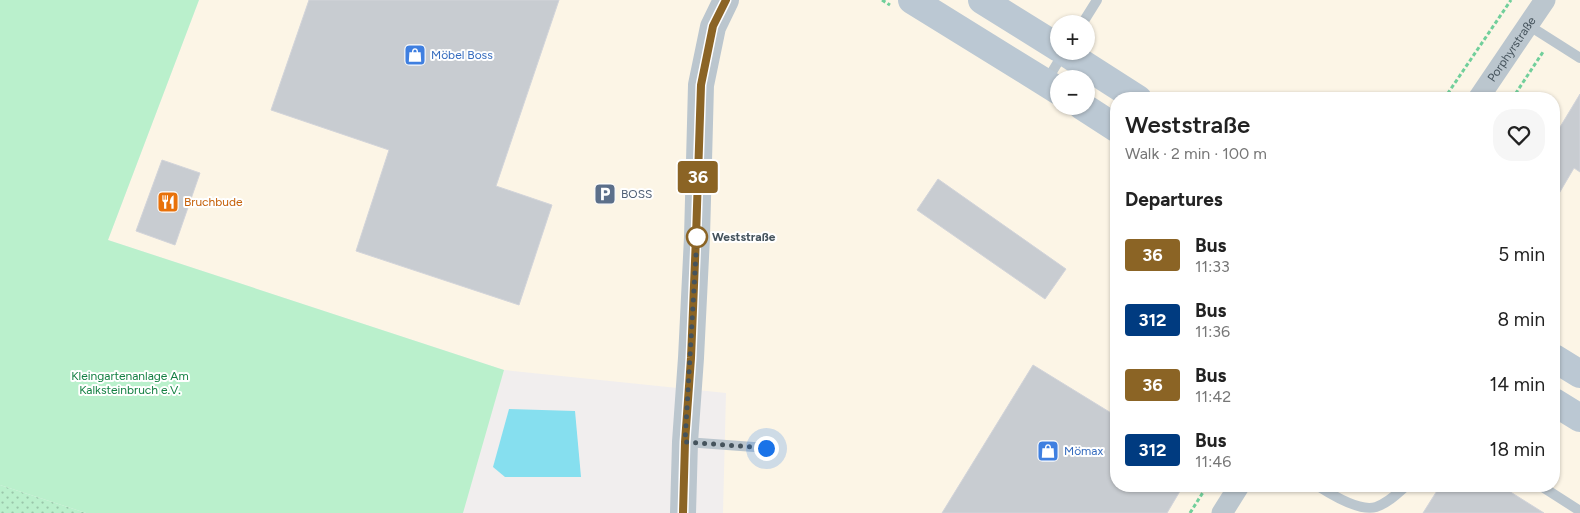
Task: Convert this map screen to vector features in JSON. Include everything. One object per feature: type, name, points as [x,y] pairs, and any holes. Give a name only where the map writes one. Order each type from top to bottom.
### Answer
[{"type":"main road","points":[[912,0],[1050,86]]},
{"type":"main road","points":[[982,0],[1050,42]]},
{"type":"main road","points":[[1078,60],[1127,92]]},
{"type":"main road","points":[[1095,114],[1110,124]]},
{"type":"main road","points":[[1560,362],[1580,374]]},
{"type":"main road","points":[[1560,406],[1580,418]]},
{"type":"street","points":[[683,513],[696,246],[701,85],[713,26],[726,0]]},
{"type":"street","name":"Porphyrstraße","points":[[1483,92],[1545,0]]},
{"type":"street","points":[[1222,513],[1235,492]]},
{"type":"lane","points":[[1088,15],[1097,0]]},
{"type":"lane","points":[[1528,25],[1580,58]]},
{"type":"lane","points":[[685,442],[766,448]]},
{"type":"lane","points":[[1329,492],[1363,508],[1374,508],[1383,504],[1398,492]]},
{"type":"lane","points":[[1550,492],[1580,511]]},
{"type":"path","points":[[1449,92],[1511,0]]},
{"type":"path","points":[[1517,92],[1551,40]]},
{"type":"path","points":[[1190,513],[1203,492]]},
{"type":"shaded area","points":[[199,0],[1580,0],[1580,513],[723,513],[726,393],[504,370],[108,240]]},
{"type":"green space","name":"Kleingartenanlage Am Kalksteinbruch e.V.","points":[[0,0],[199,0],[108,240],[504,370],[463,513],[86,513],[0,485]]},
{"type":"green space","points":[[0,485],[86,513],[0,513]]},
{"type":"water","points":[[509,409],[575,411],[581,477],[505,477],[493,467]]},
{"type":"building","name":"Möbel Boss","points":[[309,0],[559,0],[496,186],[552,205],[519,305],[356,251],[389,150],[271,110]]},
{"type":"building","points":[[1580,94],[1580,172],[1574,168],[1560,192],[1560,127]]},
{"type":"building","name":"Bruchbude","points":[[162,160],[200,173],[175,245],[136,231]]},
{"type":"building","points":[[938,179],[1066,269],[1045,299],[917,210]]},
{"type":"building","name":"Mömax","points":[[1033,365],[1110,412],[1110,492],[1179,492],[1167,513],[942,513]]},
{"type":"building","points":[[1436,492],[1511,492],[1544,513],[1423,513]]},
{"type":"bus line","name":"36","points":[[683,513],[701,85],[713,26],[726,0]]},
{"type":"place","name":"Möbel Boss","points":[[415,55]]},
{"type":"place","name":"BOSS","points":[[605,194]]},
{"type":"place","name":"Bruchbude","points":[[168,202]]},
{"type":"place","name":"Weststraße","points":[[697,237]]},
{"type":"place","name":"Mömax","points":[[1048,451]]},
{"type":"route","points":[[697,237],[685,442],[766,448]]}]
